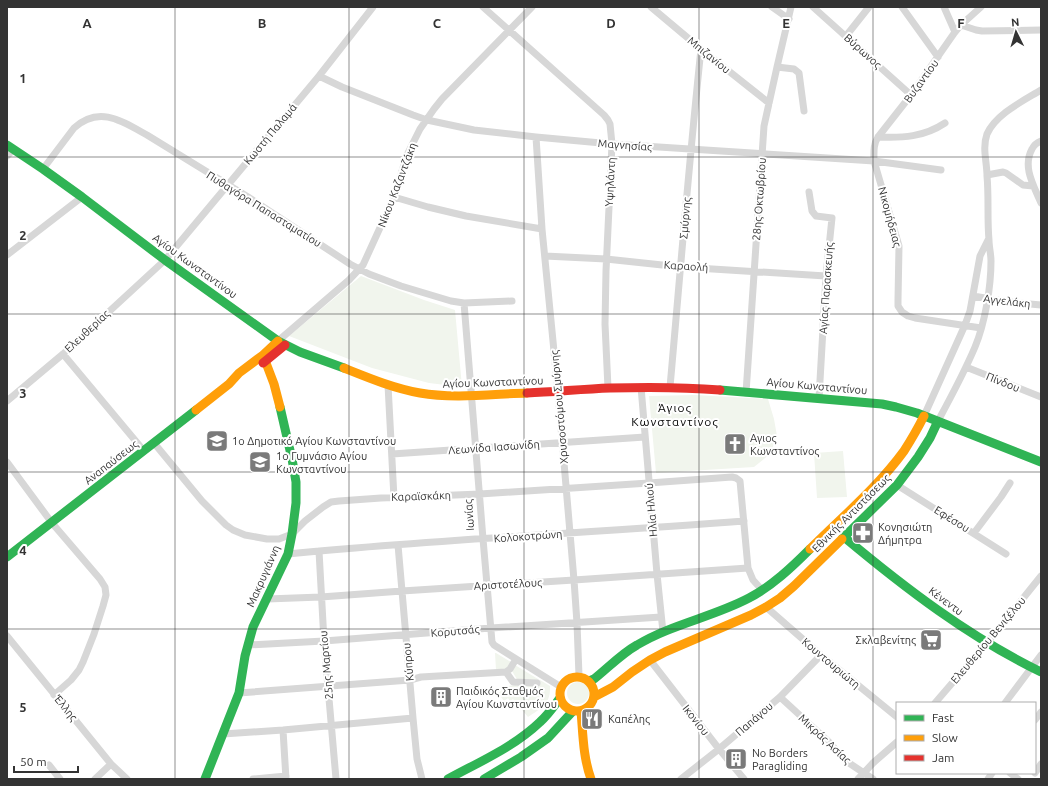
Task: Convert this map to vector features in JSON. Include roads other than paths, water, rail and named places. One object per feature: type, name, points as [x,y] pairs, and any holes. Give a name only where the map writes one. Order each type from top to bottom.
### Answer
[{"type":"main road","name":"Αγίου Κωνσταντίνου","points":[[9,150],[43,169],[281,343],[300,352],[388,386],[442,396],[558,392],[608,388],[670,387],[888,404],[969,432],[1041,462]]},
{"type":"main road","name":"Αναπαύσεως","points":[[7,557],[229,384],[243,378],[281,343]]},
{"type":"main road","name":"Μακρυγιάννη","points":[[205,779],[239,693],[253,627],[288,554],[292,534],[296,495],[294,469],[274,384],[264,358]]},
{"type":"main road","name":"Εθνικής Αντιστάσεως","points":[[589,681],[594,679],[636,646],[663,632],[724,609],[750,597],[776,581],[887,473],[907,446],[924,416]]},
{"type":"main road","name":"Εθνικής Αντιστάσεως","points":[[594,697],[613,687],[650,660],[665,652],[742,619],[780,598],[844,538],[897,485],[918,457],[930,438],[938,421]]},
{"type":"main road","name":"Κένεντυ","points":[[844,538],[936,609],[977,637],[1004,654],[1041,672]]},
{"type":"main road","points":[[448,779],[491,755],[538,724],[550,712],[560,698],[561,687],[570,678],[579,676],[589,681],[593,686],[594,697],[591,704],[584,710],[577,711],[566,706],[560,698]]},
{"type":"main road","points":[[577,711],[585,754],[587,777]]},
{"type":"main road","points":[[484,779],[521,757],[548,738],[577,711]]},
{"type":"street","name":"Κωστή Παλαμά","points":[[166,260],[319,76],[373,7]]},
{"type":"street","name":"Υψηλάντη","points":[[483,7],[608,120],[612,144],[606,259],[605,324],[608,388]]},
{"type":"street","name":"Νίκου Καζαντζάκη","points":[[281,343],[360,270],[367,258],[394,197],[406,155],[417,134],[442,99],[532,7]]},
{"type":"street","name":"Μπιζανίου","points":[[651,7],[769,103]]},
{"type":"street","points":[[772,7],[788,19]]},
{"type":"street","name":"28ης Οκτωβρίου","points":[[746,393],[764,126],[791,7]]},
{"type":"street","name":"Βύρωνος","points":[[813,7],[911,95]]},
{"type":"street","points":[[846,36],[869,7]]},
{"type":"street","points":[[902,7],[938,57]]},
{"type":"street","points":[[944,7],[954,32]]},
{"type":"street","name":"Βυζαντίου","points":[[874,161],[875,144],[878,137],[911,95],[954,32],[981,7]]},
{"type":"street","points":[[961,25],[982,31],[1041,30]]},
{"type":"street","name":"Σμύρνης","points":[[670,387],[690,149],[701,49]]},
{"type":"street","points":[[777,66],[794,69],[799,73],[804,111]]},
{"type":"street","name":"Μαγνησίας","points":[[319,76],[394,108],[427,120],[474,130],[612,144],[874,161],[941,170]]},
{"type":"street","name":"Εθνικής Αντιστάσεως","points":[[938,421],[975,347],[981,328],[987,298],[991,274],[991,259],[988,239],[988,175],[984,148],[986,138],[994,123],[1003,115],[1041,90]]},
{"type":"street","name":"Πυθαγόρα Παπασταματίου","points":[[43,169],[77,125],[89,118],[102,116],[112,118],[130,125],[248,197],[360,270],[401,286],[464,304],[512,301]]},
{"type":"street","points":[[878,137],[908,137],[933,130],[945,123]]},
{"type":"street","name":"Χρυσοστόμου Σμύρνης","points":[[536,137],[542,229],[563,443],[574,580],[579,676]]},
{"type":"street","points":[[1041,141],[1033,146],[1028,158],[1029,171],[1033,186],[1041,203]]},
{"type":"street","name":"Νικομήδειας","points":[[874,161],[899,246],[898,300],[900,309],[906,314],[915,318],[981,328]]},
{"type":"street","points":[[988,175],[1003,172],[1023,184],[1033,186]]},
{"type":"street","name":"Αγίας Παρασκευής","points":[[809,192],[812,211],[816,216],[832,218],[826,276],[819,398]]},
{"type":"street","points":[[7,255],[82,197]]},
{"type":"street","points":[[394,197],[457,214],[542,229]]},
{"type":"street","name":"Εθνικής Αντιστάσεως","points":[[924,416],[965,325],[970,311],[980,256],[988,239]]},
{"type":"street","name":"Καραολή","points":[[545,256],[606,259],[681,266],[826,276]]},
{"type":"street","name":"Ελευθερίας","points":[[7,401],[63,354],[166,260]]},
{"type":"street","name":"Αγγελάκη","points":[[973,296],[1041,305]]},
{"type":"street","name":"Ιωνίας","points":[[464,304],[480,494],[482,539],[493,644],[561,687]]},
{"type":"street","points":[[63,354],[144,451]]},
{"type":"street","name":"Πίνδου","points":[[966,367],[1041,397]]},
{"type":"street","points":[[388,386],[394,498]]},
{"type":"street","name":"Ηλία Ηλιού","points":[[641,387],[663,632]]},
{"type":"street","name":"Λεωνίδα Ιασωνίδη","points":[[392,454],[645,437]]},
{"type":"street","name":"Καραϊσκάκη","points":[[154,443],[202,501],[229,527],[245,535],[261,539],[279,539],[292,534],[331,502],[649,484],[732,477],[740,481],[744,520]]},
{"type":"street","points":[[7,462],[52,523],[106,587],[103,606],[80,668],[72,680],[54,695]]},
{"type":"street","points":[[974,533],[1010,483]]},
{"type":"street","name":"Εφέσου","points":[[897,485],[1006,554]]},
{"type":"street","points":[[744,520],[748,568],[753,580],[762,590]]},
{"type":"street","name":"Κολοκοτρώνη","points":[[288,554],[653,528],[744,520]]},
{"type":"street","name":"Κύπρου","points":[[398,545],[412,718],[422,779]]},
{"type":"street","name":"25ης Μαρτίου","points":[[318,551],[336,779]]},
{"type":"street","name":"Αριστοτέλους","points":[[267,599],[321,597],[748,568]]},
{"type":"street","name":"Ελευθερίου Βενιζέλου","points":[[936,702],[987,643],[1041,576]]},
{"type":"street","name":"Κουντουριώτη","points":[[766,607],[821,655],[896,716]]},
{"type":"street","name":"Κορυτσάς","points":[[248,645],[661,617]]},
{"type":"street","name":"Έλλης","points":[[7,636],[111,764],[127,779]]},
{"type":"street","name":"Παπάγου","points":[[681,779],[780,697],[821,655]]},
{"type":"street","points":[[1006,702],[1041,655]]},
{"type":"street","points":[[239,693],[410,680],[421,677],[506,672],[510,669],[516,659]]},
{"type":"street","name":"Ικονίου","points":[[650,660],[744,779]]},
{"type":"street","points":[[506,672],[513,682],[537,683]]},
{"type":"street","name":"Μικράς Ασίας","points":[[780,697],[829,742],[846,760],[873,779]]},
{"type":"street","points":[[223,734],[412,718]]},
{"type":"street","points":[[253,779],[286,777],[283,730]]},
{"type":"street","points":[[858,779],[873,763],[896,743]]},
{"type":"street","points":[[95,779],[111,764]]},
{"type":"street","points":[[49,765],[60,779]]},
{"type":"place","name":"1ο Δημοτικό Αγίου Κωνσταντίνου","points":[[217,441]]},
{"type":"place","name":"Αγιος Κωνσταντίνος","points":[[735,444]]},
{"type":"place","name":"1ο Γυμνάσιο Αγίου Κωνσταντίνου","points":[[260,462]]},
{"type":"place","name":"Κονησιώτη Δήμητρα","points":[[863,533]]},
{"type":"place","name":"Σκλαβενίτης","points":[[931,640]]},
{"type":"place","name":"Παιδικός Σταθμός Αγίου Κωνσταντίνου","points":[[441,697]]},
{"type":"place","name":"Καπέλης","points":[[592,719]]},
{"type":"place","name":"No Borders Paragliding","points":[[736,759]]},
{"type":"district","name":"Άγιος Κωνσταντίνος","points":[[675,414]]}]
